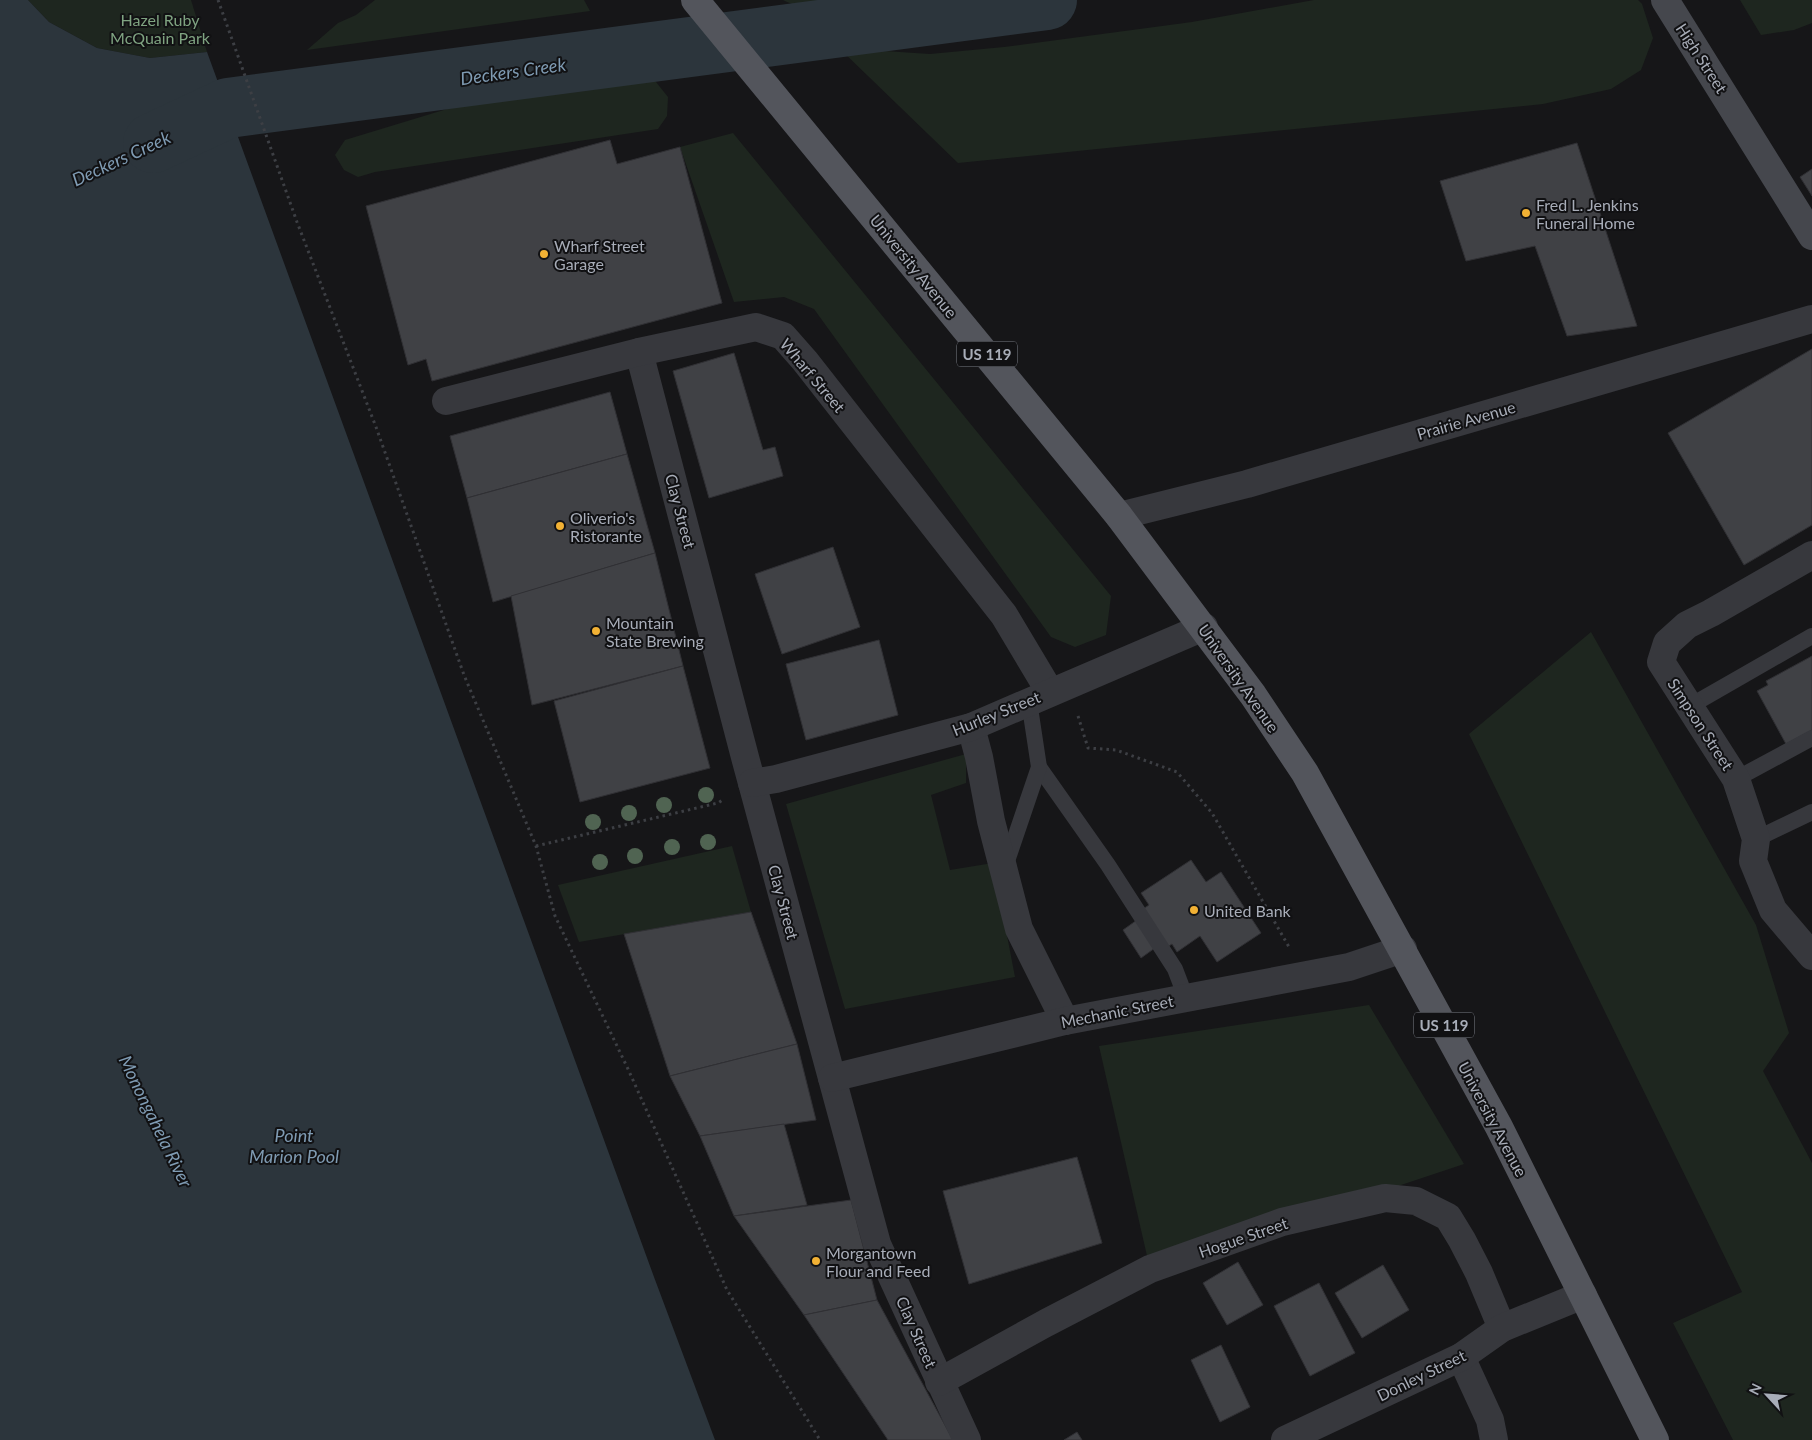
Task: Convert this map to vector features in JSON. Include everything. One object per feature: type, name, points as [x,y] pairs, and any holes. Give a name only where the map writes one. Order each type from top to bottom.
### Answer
[{"type":"main road","name":"University Avenue","points":[[695,0],[1120,516],[1253,695],[1305,773],[1499,1127],[1655,1440]]},
{"type":"street","name":"High Street","points":[[1665,0],[1812,236]]},
{"type":"street","name":"Prairie Avenue","points":[[1120,516],[1247,484],[1812,318]]},
{"type":"street","name":"Wharf Street","points":[[446,401],[639,352],[756,327],[783,336],[805,361],[1004,616],[1040,696]]},
{"type":"street","name":"Clay Street","points":[[639,352],[752,783],[878,1244],[967,1440]]},
{"type":"street","name":"Simpson Street","points":[[1812,555],[1712,613],[1687,625],[1667,643],[1661,662],[1736,779],[1756,839],[1753,861],[1773,910],[1812,956]]},
{"type":"street","name":"Hurley Street","points":[[752,783],[776,779],[970,727],[1204,627]]},
{"type":"street","points":[[970,727],[979,757],[991,821],[1019,929],[1065,1021]]},
{"type":"street","name":"Mechanic Street","points":[[832,1078],[1065,1021],[1349,967],[1402,949]]},
{"type":"street","name":"Hogue Street","points":[[940,1382],[1046,1323],[1150,1269],[1282,1222],[1386,1198],[1416,1201],[1448,1217],[1479,1273],[1502,1328]]},
{"type":"street","name":"Donley Street","points":[[1285,1440],[1461,1357],[1502,1328],[1583,1295]]},
{"type":"street","points":[[1461,1357],[1490,1420],[1494,1440]]},
{"type":"lane","points":[[1690,706],[1812,636]]},
{"type":"lane","points":[[1004,870],[1039,767],[1040,696]]},
{"type":"lane","points":[[1736,779],[1812,738]]},
{"type":"lane","points":[[1039,767],[1108,865],[1175,968],[1186,998]]},
{"type":"lane","points":[[1756,839],[1812,812]]},
{"type":"path","points":[[218,0],[297,222],[376,427],[464,675],[536,846],[555,916],[628,1069],[727,1290],[820,1440]]},
{"type":"path","points":[[1078,716],[1088,748],[1116,750],[1177,772],[1212,813],[1290,949]]},
{"type":"path","points":[[536,846],[718,802],[752,783]]},
{"type":"green space","name":"Hazel Ruby McQuain Park","points":[[28,0],[191,0],[207,52],[150,58],[97,48],[49,22]]},
{"type":"green space","points":[[375,0],[584,0],[590,11],[307,50],[338,23],[356,15]]},
{"type":"green space","points":[[783,0],[855,0],[809,6],[791,4]]},
{"type":"green space","points":[[1314,0],[1638,0],[1642,4],[1653,38],[1641,70],[1611,89],[1543,104],[958,163],[839,48],[930,54],[1004,47],[1192,22]]},
{"type":"green space","points":[[1740,0],[1812,0],[1812,23],[1794,30],[1761,35]]},
{"type":"green space","points":[[641,74],[656,82],[668,97],[667,116],[658,129],[375,172],[358,177],[344,170],[335,155],[345,140],[493,95],[604,76]]},
{"type":"green space","points":[[733,133],[1111,596],[1106,635],[1075,647],[1051,637],[814,309],[784,297],[734,302],[680,147]]},
{"type":"green space","points":[[1591,632],[1756,925],[1789,1033],[1763,1071],[1812,1163],[1812,1440],[1733,1440],[1673,1323],[1742,1292],[1469,734]]},
{"type":"green space","points":[[966,754],[966,783],[931,795],[950,870],[993,863],[1015,977],[845,1009],[786,804]]},
{"type":"green space","points":[[732,846],[751,912],[579,942],[558,885]]},
{"type":"green space","points":[[1369,1005],[1464,1164],[1150,1269],[1099,1046]]},
{"type":"water","name":"Point Marion Pool","points":[[0,0],[28,0],[49,22],[97,48],[150,58],[207,52],[715,1440],[0,1440]]},
{"type":"building","name":"Wharf Street Garage","points":[[610,140],[617,164],[680,147],[722,303],[432,381],[426,359],[408,365],[366,206]]},
{"type":"building","name":"Fred L. Jenkins Funeral Home","points":[[1577,143],[1637,326],[1567,336],[1535,246],[1466,261],[1440,181]]},
{"type":"building","points":[[1812,169],[1812,196],[1800,177]]},
{"type":"building","points":[[1812,349],[1812,525],[1744,565],[1668,433]]},
{"type":"building","points":[[734,353],[763,450],[775,447],[783,476],[709,498],[673,371]]},
{"type":"building","points":[[610,392],[627,454],[467,498],[450,436]]},
{"type":"building","name":"Oliverio's Ristorante","points":[[627,454],[655,553],[493,602],[467,498]]},
{"type":"building","points":[[833,547],[860,627],[782,654],[755,574]]},
{"type":"building","name":"Mountain State Brewing","points":[[655,553],[683,666],[532,705],[511,596]]},
{"type":"building","points":[[879,640],[898,715],[806,740],[786,664]]},
{"type":"building","points":[[1812,656],[1812,730],[1786,744],[1757,691],[1768,685],[1766,681]]},
{"type":"building","points":[[683,666],[710,768],[580,802],[554,701]]},
{"type":"building","name":"United Bank","points":[[1191,860],[1206,882],[1221,872],[1261,933],[1217,962],[1200,936],[1177,952],[1172,944],[1161,951],[1159,945],[1141,958],[1123,930],[1137,920],[1134,915],[1149,905],[1141,893]]},
{"type":"building","points":[[751,912],[797,1044],[670,1076],[624,934]]},
{"type":"building","points":[[797,1044],[816,1120],[700,1136],[670,1076]]},
{"type":"building","points":[[784,1124],[807,1205],[734,1216],[700,1136]]},
{"type":"building","points":[[1077,1157],[1102,1243],[969,1284],[943,1191]]},
{"type":"building","name":"Morgantown Flour and Feed","points":[[851,1200],[877,1300],[804,1315],[734,1216]]},
{"type":"building","points":[[1238,1262],[1263,1305],[1227,1325],[1203,1283]]},
{"type":"building","points":[[1383,1265],[1409,1310],[1362,1338],[1335,1293]]},
{"type":"building","points":[[1319,1283],[1355,1353],[1310,1376],[1274,1306]]},
{"type":"building","points":[[877,1300],[953,1440],[888,1440],[804,1315]]},
{"type":"building","points":[[1221,1345],[1250,1407],[1220,1422],[1191,1360]]},
{"type":"building","points":[[1077,1432],[1082,1440],[1064,1440]]},
{"type":"waterway","name":"Deckers Creek","points":[[153,143],[228,108],[1047,0]]},
{"type":"place","name":"Fred L. Jenkins Funeral Home","points":[[1526,213]]},
{"type":"place","name":"Wharf Street Garage","points":[[544,254]]},
{"type":"place","name":"Oliverio's Ristorante","points":[[560,526]]},
{"type":"place","name":"Mountain State Brewing","points":[[596,631]]},
{"type":"place","name":"United Bank","points":[[1194,910]]},
{"type":"place","name":"Morgantown Flour and Feed","points":[[816,1261]]},
{"type":"water label","name":"Monongahela River","points":[[156,1121]]}]
